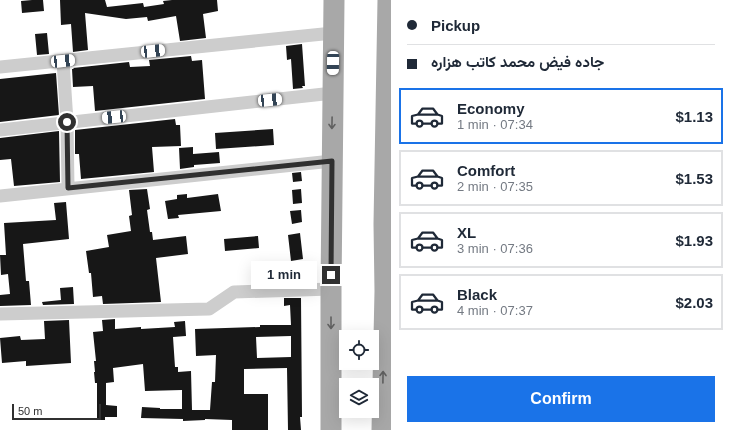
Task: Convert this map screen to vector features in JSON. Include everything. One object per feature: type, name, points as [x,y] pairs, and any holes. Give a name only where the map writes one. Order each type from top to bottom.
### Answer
[{"type":"main road","points":[[331,430],[334,0]]},
{"type":"main road","points":[[382,430],[388,292],[388,0]]},
{"type":"street","points":[[0,67],[333,33]]},
{"type":"street","points":[[63,61],[67,122],[68,188]]},
{"type":"street","points":[[0,130],[333,93]]},
{"type":"street","points":[[0,196],[332,161]]},
{"type":"street","points":[[0,314],[209,309],[234,292],[331,289]]},
{"type":"building","points":[[43,0],[44,11],[22,13],[21,1]]},
{"type":"building","points":[[60,0],[105,0],[107,7],[143,3],[144,7],[164,4],[163,1],[172,0],[217,0],[218,11],[203,14],[206,38],[180,41],[176,16],[148,21],[147,17],[126,19],[85,13],[88,50],[73,52],[71,24],[61,25]]},
{"type":"building","points":[[47,33],[49,54],[37,55],[35,34]]},
{"type":"building","points":[[302,44],[305,86],[302,86],[303,88],[293,89],[291,59],[287,60],[286,46]]},
{"type":"building","points":[[191,56],[192,61],[202,60],[205,99],[95,111],[93,86],[73,87],[73,68],[129,62],[130,67],[150,66],[149,60]]},
{"type":"building","points":[[56,73],[59,115],[0,122],[0,79]]},
{"type":"building","points":[[175,119],[176,125],[180,125],[181,146],[152,147],[154,172],[81,179],[79,154],[75,154],[75,130]]},
{"type":"building","points":[[273,129],[274,145],[216,149],[215,133]]},
{"type":"building","points":[[59,131],[60,182],[14,186],[11,159],[0,160],[0,138]]},
{"type":"building","points":[[193,147],[193,154],[219,152],[220,163],[194,165],[194,167],[180,169],[179,148]]},
{"type":"building","points":[[301,172],[302,181],[293,182],[292,173]]},
{"type":"building","points":[[147,189],[150,209],[147,210],[150,232],[152,232],[153,240],[186,236],[188,254],[156,258],[161,302],[103,304],[102,296],[93,297],[91,273],[89,273],[86,251],[109,247],[107,235],[131,231],[129,216],[132,215],[129,190]]},
{"type":"building","points":[[301,189],[302,203],[293,204],[292,190]]},
{"type":"building","points":[[187,194],[187,198],[218,194],[221,211],[178,215],[179,218],[168,219],[165,201],[177,199],[177,195]]},
{"type":"building","points":[[66,202],[69,239],[23,244],[26,281],[29,281],[31,305],[0,306],[0,295],[10,294],[8,274],[1,275],[0,255],[6,255],[4,223],[56,220],[54,203]]},
{"type":"building","points":[[301,210],[302,222],[292,224],[290,211]]},
{"type":"building","points":[[300,233],[303,259],[291,261],[288,235]]},
{"type":"building","points":[[258,236],[259,248],[225,251],[224,239]]},
{"type":"building","points":[[300,267],[301,282],[284,282],[284,280],[286,280],[285,268]]},
{"type":"building","points":[[73,287],[74,304],[43,305],[42,302],[61,300],[60,288]]},
{"type":"building","points":[[284,298],[301,298],[301,430],[288,430],[287,368],[244,369],[244,394],[268,394],[268,430],[232,430],[232,420],[205,419],[183,421],[183,419],[141,418],[142,407],[182,409],[182,390],[145,391],[143,364],[113,368],[114,382],[106,383],[106,405],[117,406],[117,417],[105,417],[105,420],[97,420],[97,383],[95,383],[94,372],[94,361],[96,361],[93,332],[103,331],[102,320],[115,319],[115,329],[175,327],[174,322],[185,321],[186,336],[173,337],[175,367],[178,367],[178,372],[191,371],[192,410],[210,410],[212,382],[215,382],[216,355],[196,356],[195,329],[260,327],[260,325],[291,325],[290,305],[284,306]],"holes":[[[291,336],[291,357],[257,358],[256,337]]]},
{"type":"building","points":[[69,320],[71,363],[26,366],[26,361],[2,363],[0,338],[20,336],[21,340],[45,339],[44,321]]},
{"type":"route","points":[[67,122],[68,188],[332,161],[331,275]]}]
